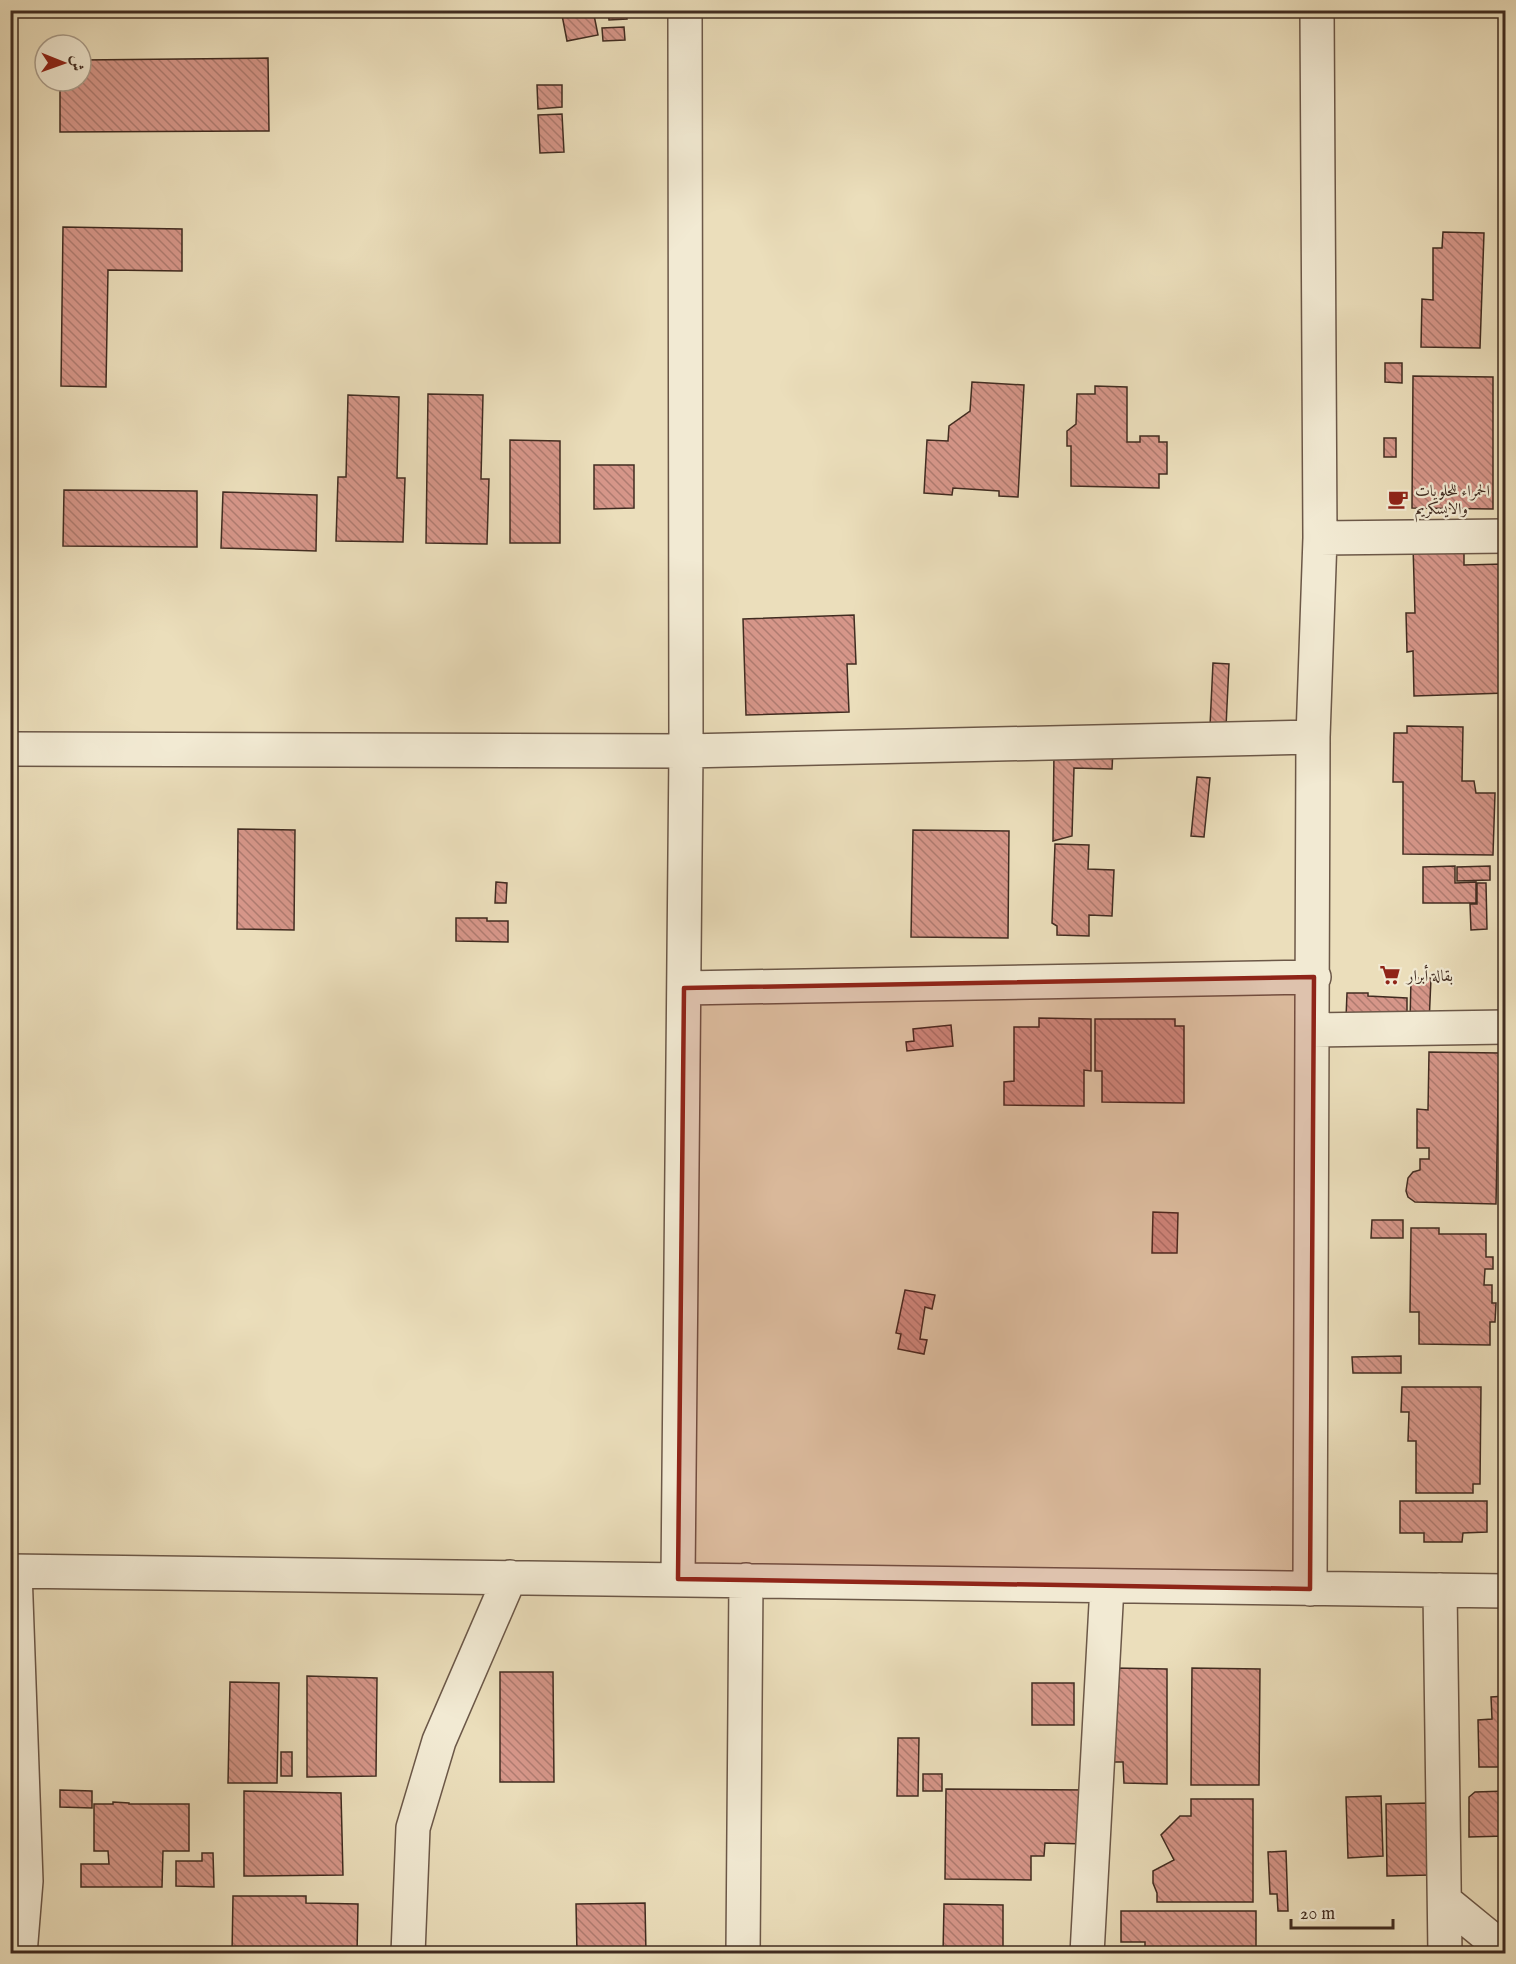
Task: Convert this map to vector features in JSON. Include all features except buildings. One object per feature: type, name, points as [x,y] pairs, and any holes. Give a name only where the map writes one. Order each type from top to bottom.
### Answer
[{"type":"street","points":[[678,1579],[686,751],[685,10]]},
{"type":"street","points":[[1310,1589],[1314,977],[1313,737],[1320,538],[1317,10]]},
{"type":"street","points":[[1320,538],[1506,536]]},
{"type":"street","points":[[10,749],[686,751],[1313,737]]},
{"type":"street","points":[[684,988],[1314,977]]},
{"type":"street","points":[[1313,1030],[1506,1028]]},
{"type":"street","points":[[20,1953],[26,1881],[13,1571],[1506,1591]]},
{"type":"street","points":[[408,1953],[413,1828],[439,1741],[510,1577]]},
{"type":"street","points":[[743,1953],[746,1580]]},
{"type":"street","points":[[1087,1953],[1107,1586]]},
{"type":"street","points":[[1440,1590],[1445,1953]]},
{"type":"street","points":[[1445,1902],[1506,1951]]},
{"type":"highlighted area","points":[[1314,977],[1310,1589],[678,1579],[684,988]]},
{"type":"place","name":"الحمراء للحلويات والايسكريم","points":[[1398,499]]},
{"type":"place","name":"بقالة أبرار","points":[[1390,975]]}]
